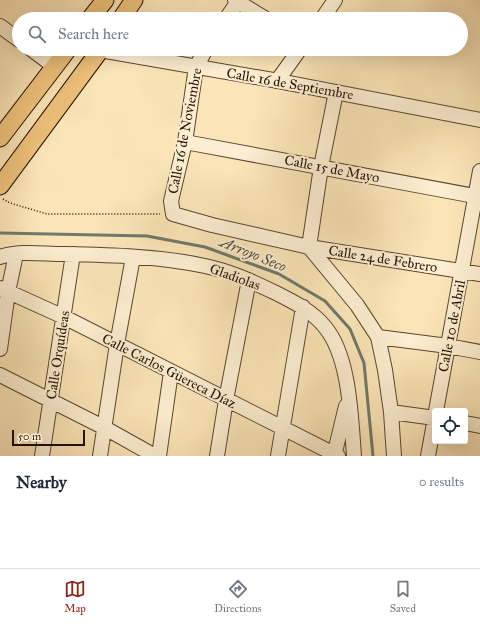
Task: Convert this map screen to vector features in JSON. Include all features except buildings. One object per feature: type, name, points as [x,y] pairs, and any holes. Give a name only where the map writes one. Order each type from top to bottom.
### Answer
[{"type":"main road","points":[[96,12],[105,0]]},
{"type":"main road","points":[[126,12],[134,0]]},
{"type":"main road","points":[[0,138],[63,56]]},
{"type":"main road","points":[[3,188],[96,56]]},
{"type":"street","points":[[327,12],[336,0]]},
{"type":"street","points":[[230,12],[237,1],[255,12]]},
{"type":"street","points":[[0,26],[12,35]]},
{"type":"street","points":[[40,56],[55,67]]},
{"type":"street","name":"Calle 16 de Septiembre","points":[[138,56],[480,120]]},
{"type":"street","name":"Calle 16 de Noviembre","points":[[173,214],[171,200],[185,142],[196,67],[202,56]]},
{"type":"street","points":[[277,81],[295,56]]},
{"type":"street","points":[[309,247],[321,167],[336,92]]},
{"type":"street","name":"Calle 15 de Mayo","points":[[185,142],[478,197]]},
{"type":"street","name":"Calle 10 de Abril","points":[[437,408],[462,271],[478,197],[480,171]]},
{"type":"street","points":[[173,214],[212,225],[309,247],[357,305],[378,337],[385,370],[391,412],[394,456]]},
{"type":"street","name":"Calle 24 de Febrero","points":[[309,247],[480,274]]},
{"type":"street","points":[[0,349],[4,290],[16,254]]},
{"type":"street","name":"Gladiolas","points":[[0,257],[16,254],[73,254],[173,260],[206,266],[249,280],[303,307],[325,328],[339,350],[348,399],[354,456]]},
{"type":"street","name":"Calle Orquídeas","points":[[42,456],[73,254]]},
{"type":"street","points":[[100,456],[117,344],[133,257]]},
{"type":"street","points":[[217,456],[249,280]]},
{"type":"street","name":"Calle Carlos Güereca Díaz","points":[[4,290],[64,317],[335,455]]},
{"type":"street","points":[[278,456],[303,307]]},
{"type":"street","points":[[378,337],[448,346],[480,352]]},
{"type":"street","points":[[159,456],[171,372]]},
{"type":"street","points":[[0,375],[105,428],[155,456]]},
{"type":"street","points":[[335,455],[348,399]]},
{"type":"street","points":[[391,412],[432,418]]},
{"type":"street","points":[[468,424],[480,426]]},
{"type":"street","points":[[428,456],[432,434]]},
{"type":"path","points":[[3,188],[10,203],[47,214],[173,214]]},
{"type":"waterway","name":"Arroyo Seco","points":[[0,233],[147,236],[205,247],[279,274],[325,301],[350,329],[364,363],[373,456]]}]
